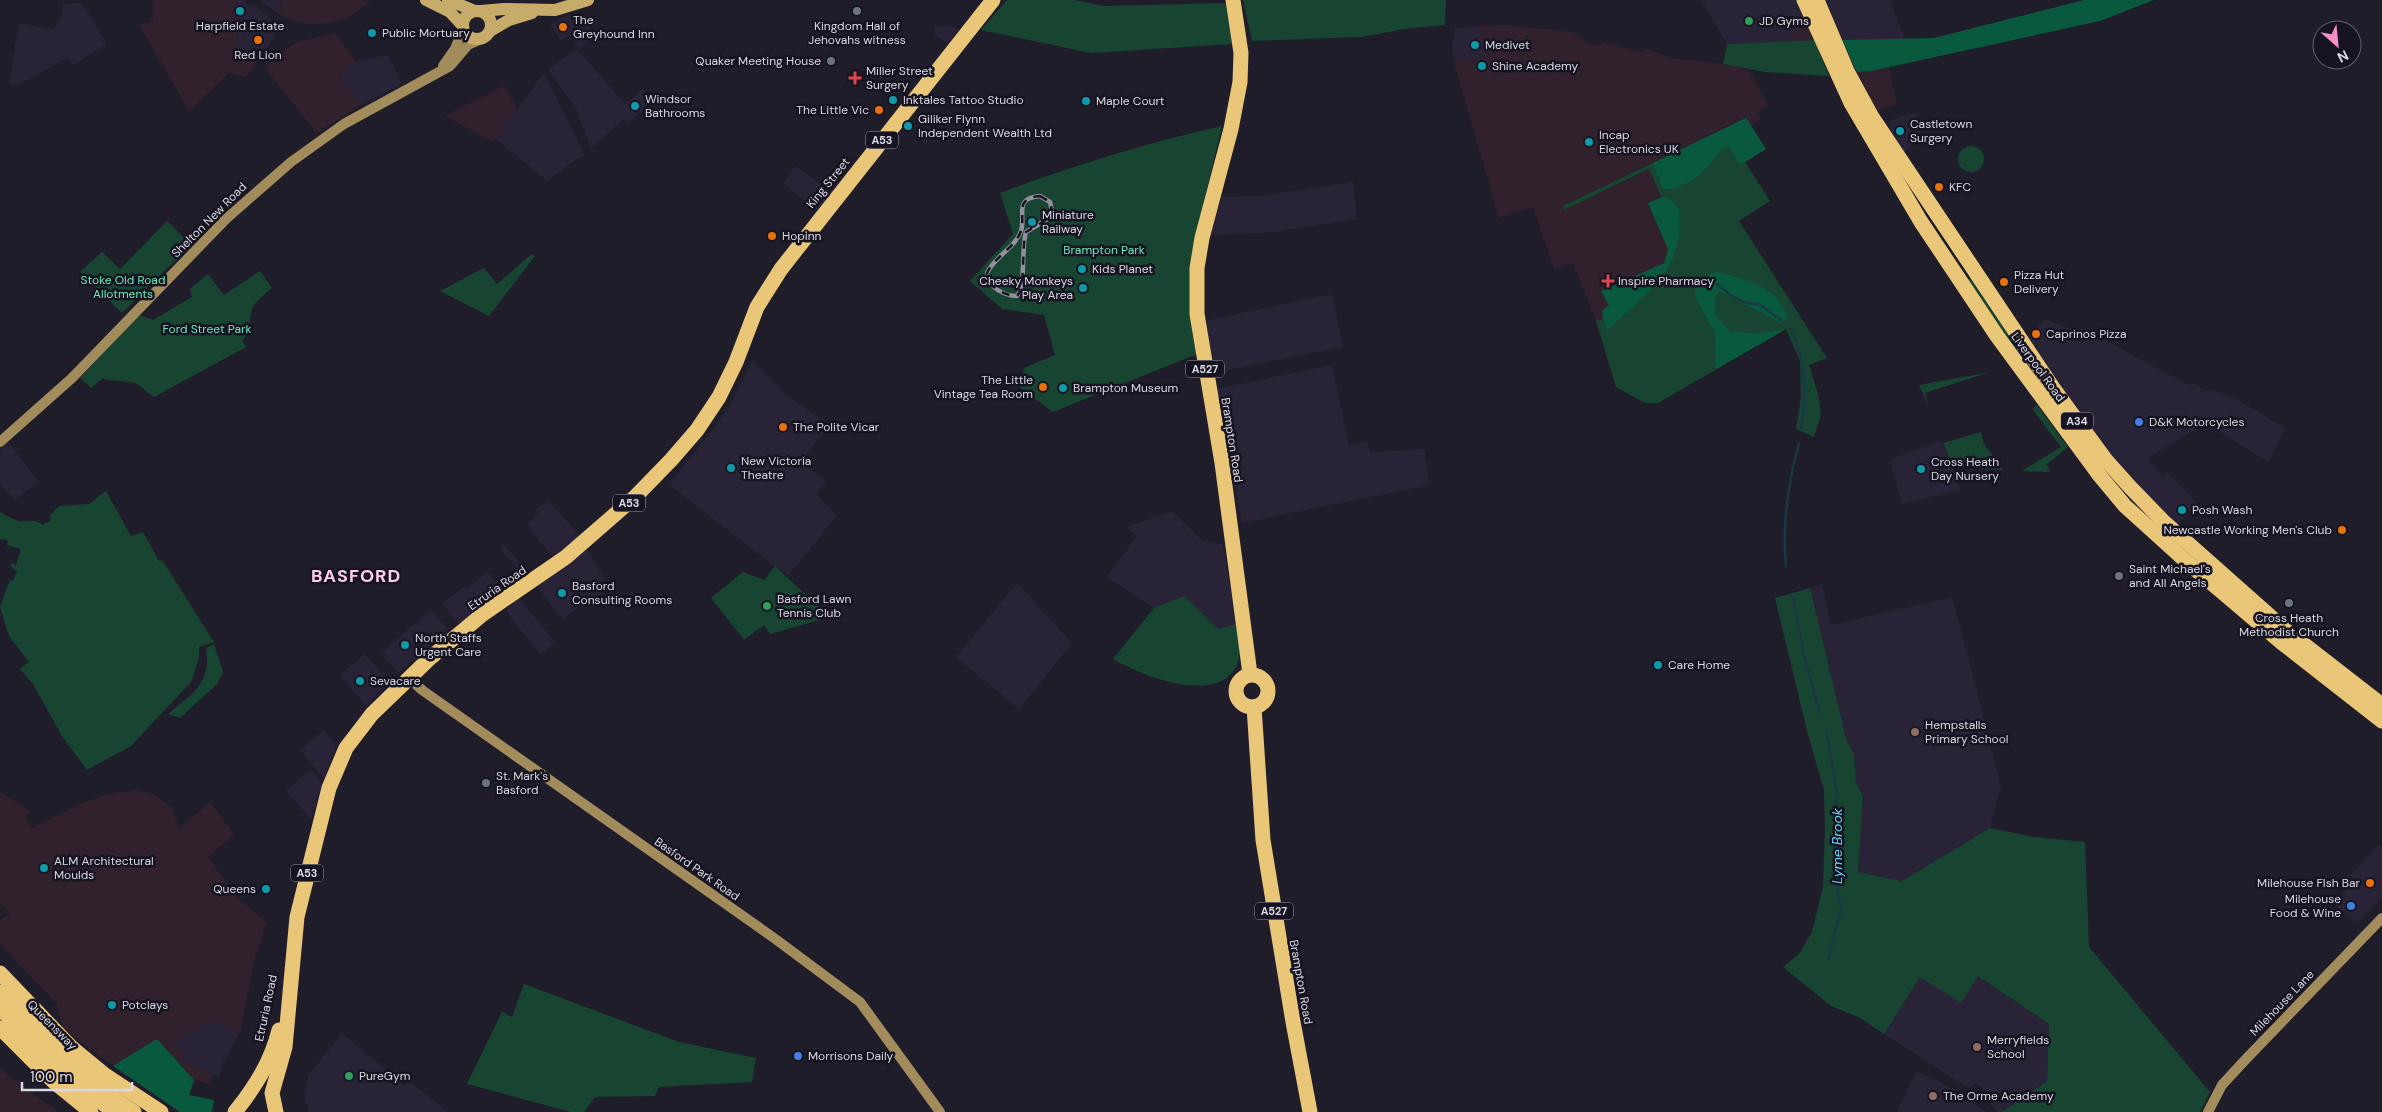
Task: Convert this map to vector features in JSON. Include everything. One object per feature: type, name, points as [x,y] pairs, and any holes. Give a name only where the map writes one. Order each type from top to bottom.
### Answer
[{"type":"highway","name":"King Street","points":[[781,269],[796,247],[993,0]]},
{"type":"highway","name":"Brampton Road","points":[[1232,0],[1241,66],[1236,106],[1197,268],[1197,314],[1222,463],[1250,674]]},
{"type":"highway","name":"Liverpool Road","points":[[1804,0],[1828,40]]},
{"type":"highway","name":"Liverpool Road","points":[[1817,0],[1828,40],[1841,71],[1885,162],[1933,241],[1997,336],[2121,489],[2163,521],[2288,632],[2382,705]]},
{"type":"highway","name":"Liverpool Road","points":[[1841,71],[1952,234],[2078,423],[2090,447],[2121,489],[2143,524],[2281,642],[2382,721]]},
{"type":"highway","points":[[1933,241],[1952,234]]},
{"type":"highway","name":"Etruria Road","points":[[235,1112],[249,1096],[269,1060],[278,1032],[301,900],[332,778],[346,748],[358,731],[409,678],[483,614],[549,570],[588,539],[635,498],[671,460],[697,430],[719,397],[736,362],[757,307],[781,269]]},
{"type":"highway","points":[[1250,674],[1264,680],[1268,688],[1266,699],[1254,707],[1243,705],[1236,695],[1239,681],[1250,674]]},
{"type":"highway","name":"Brampton Road","points":[[1254,707],[1264,840],[1293,1022],[1310,1112]]},
{"type":"highway","name":"Etruria Road","points":[[276,1112],[272,1093],[284,1047],[292,960]]},
{"type":"highway","points":[[0,973],[59,1036],[105,1075],[161,1112]]},
{"type":"highway","name":"Queensway","points":[[0,992],[34,1030],[73,1067],[134,1112]]},
{"type":"highway","name":"Queensway","points":[[0,1008],[69,1078],[115,1112]]},
{"type":"highway","points":[[0,1028],[36,1065],[91,1112]]},
{"type":"main road","points":[[426,0],[457,17],[468,36],[479,40],[509,20],[588,0]]},
{"type":"main road","points":[[448,0],[490,18],[490,31]]},
{"type":"main road","points":[[463,27],[465,17],[477,11],[504,9],[545,11]]},
{"type":"main road","name":"Shelton New Road","points":[[440,70],[455,49],[463,27]]},
{"type":"main road","name":"Shelton New Road","points":[[0,442],[72,378],[226,219],[291,162],[344,124],[450,66],[468,45],[479,40]]},
{"type":"main road","name":"Basford Park Road","points":[[409,678],[422,690],[860,1002],[940,1112]]},
{"type":"main road","name":"Milehouse Lane","points":[[2208,1112],[2222,1085],[2382,918]]},
{"type":"shaded area","points":[[152,0],[235,0],[238,53],[260,58],[246,77],[229,73],[189,111],[139,24],[149,23],[153,19]]},
{"type":"shaded area","points":[[235,0],[244,0],[245,3],[254,6],[270,18],[275,36],[260,58],[238,53]]},
{"type":"shaded area","points":[[282,0],[279,14],[261,1]]},
{"type":"shaded area","points":[[282,0],[371,1],[348,18],[331,23],[312,24],[293,21],[279,14]]},
{"type":"shaded area","points":[[1701,0],[1797,0],[1808,26],[1791,32],[1795,41],[1727,44]]},
{"type":"shaded area","points":[[1826,0],[1890,0],[1905,40],[1842,40]]},
{"type":"shaded area","points":[[80,3],[86,9],[107,44],[73,65],[67,58],[18,85],[9,83],[19,23],[54,30],[61,17],[63,4]]},
{"type":"shaded area","points":[[575,12],[596,34],[580,48],[569,35],[560,40],[550,24]]},
{"type":"shaded area","points":[[948,25],[959,29],[947,44],[935,34],[934,27]]},
{"type":"shaded area","points":[[1505,25],[1565,31],[1581,35],[1584,42],[1598,46],[1604,42],[1642,53],[1644,48],[1671,58],[1731,65],[1749,70],[1768,105],[1757,112],[1761,119],[1751,126],[1745,118],[1563,206],[1628,180],[1649,169],[1661,198],[1648,203],[1668,249],[1664,263],[1602,291],[1609,306],[1603,319],[1596,321],[1573,263],[1554,268],[1533,207],[1499,218],[1454,62],[1490,56],[1478,26]]},
{"type":"shaded area","points":[[1478,26],[1490,56],[1454,62],[1452,49],[1455,28]]},
{"type":"shaded area","points":[[1808,26],[1815,40],[1795,41],[1791,32]]},
{"type":"shaded area","points":[[335,33],[356,62],[338,75],[362,104],[317,133],[265,69],[283,51],[297,42]]},
{"type":"shaded area","points":[[577,49],[625,104],[643,89],[653,101],[628,123],[624,119],[591,148],[576,109],[548,69]]},
{"type":"shaded area","points":[[388,55],[402,84],[362,104],[338,75],[356,62]]},
{"type":"shaded area","points":[[1889,68],[1897,105],[1876,110],[1857,72]]},
{"type":"shaded area","points":[[544,73],[584,154],[547,181],[495,138]]},
{"type":"shaded area","points":[[505,85],[517,109],[493,142],[445,116]]},
{"type":"shaded area","points":[[1917,112],[1921,138],[1904,152],[1889,127],[1891,120]]},
{"type":"shaded area","points":[[796,166],[831,193],[817,210],[783,183]]},
{"type":"shaded area","points":[[1353,182],[1357,219],[1265,233],[1210,235],[1221,197],[1260,196]]},
{"type":"shaded area","points":[[1332,294],[1343,347],[1213,373],[1204,321]]},
{"type":"shaded area","points":[[2046,319],[2068,328],[2087,330],[2190,386],[2193,383],[2206,391],[2213,390],[2236,399],[2285,428],[2268,462],[2206,423],[2148,458],[2162,476],[2167,472],[2198,503],[2176,526],[2123,469],[2060,391],[2027,336]]},
{"type":"shaded area","points":[[753,361],[786,394],[829,425],[801,462],[826,481],[816,494],[837,516],[788,576],[669,485],[727,411]]},
{"type":"shaded area","points":[[1332,365],[1349,445],[1367,441],[1370,452],[1424,449],[1430,485],[1242,523],[1216,389]]},
{"type":"shaded area","points":[[1941,441],[1953,466],[1961,490],[1902,504],[1890,459]]},
{"type":"shaded area","points":[[9,443],[39,482],[15,500],[0,484],[0,450]]},
{"type":"shaded area","points":[[548,500],[580,536],[553,557],[526,525],[539,514],[536,510]]},
{"type":"shaded area","points":[[1172,511],[1203,541],[1223,544],[1236,624],[1218,629],[1184,596],[1154,608],[1107,577],[1137,536],[1126,527]]},
{"type":"shaded area","points":[[504,545],[530,574],[525,578],[500,549]]},
{"type":"shaded area","points":[[587,549],[611,590],[587,601],[562,620],[537,585]]},
{"type":"shaded area","points":[[488,572],[503,591],[458,624],[442,604],[463,587],[466,589]]},
{"type":"shaded area","points":[[1017,583],[1072,643],[1019,709],[956,657]]},
{"type":"shaded area","name":"Hempstalls Primary School","points":[[1822,585],[1831,625],[1952,597],[2001,787],[1990,828],[1902,881],[1858,872],[1863,796],[1856,782],[1854,754],[1846,738],[1810,588]]},
{"type":"shaded area","points":[[519,598],[555,642],[541,655],[505,610]]},
{"type":"shaded area","points":[[431,610],[448,630],[398,673],[381,653]]},
{"type":"shaded area","points":[[365,654],[389,682],[366,706],[340,675]]},
{"type":"shaded area","points":[[324,730],[336,745],[324,779],[300,750]]},
{"type":"shaded area","points":[[311,770],[322,783],[311,820],[286,790]]},
{"type":"shaded area","points":[[135,790],[154,794],[172,808],[179,828],[210,802],[234,834],[208,857],[240,901],[267,922],[254,961],[240,1033],[210,1020],[174,1043],[187,1062],[212,1075],[210,1084],[194,1080],[158,1040],[113,1066],[63,1028],[56,1003],[0,944],[0,920],[10,913],[0,903],[0,792],[31,811],[25,816],[32,828],[82,803],[109,794]]},
{"type":"shaded area","points":[[2379,844],[2382,849],[2382,898],[2357,923],[2333,903],[2355,881],[2350,875]]},
{"type":"shaded area","name":"Merryfields School","points":[[1977,975],[2049,1024],[2047,1081],[2002,1112],[1997,1112],[1990,1104],[1990,1094],[1976,1083],[1968,1088],[1884,1034],[1920,977]]},
{"type":"shaded area","points":[[210,1020],[240,1033],[223,1062],[219,1077],[201,1071],[187,1062],[173,1043]]},
{"type":"shaded area","points":[[342,1033],[404,1085],[409,1081],[448,1112],[309,1112],[304,1097],[309,1074]]},
{"type":"shaded area","points":[[0,1068],[29,1091],[59,1112],[0,1112]]},
{"type":"shaded area","name":"The Orme Academy","points":[[1916,1072],[1939,1081],[1986,1112],[1897,1112]]},
{"type":"green space","points":[[1007,0],[1074,0],[1105,6],[1226,3],[1233,44],[1091,53],[981,30]]},
{"type":"green space","points":[[1243,0],[1446,0],[1445,25],[1410,28],[1362,37],[1252,41]]},
{"type":"green space","points":[[2084,0],[2154,0],[2100,21],[1871,71],[1857,72],[1842,40],[1934,38]]},
{"type":"green space","points":[[1815,40],[1829,76],[1765,72],[1723,64],[1727,44]]},
{"type":"green space","points":[[1746,118],[1766,149],[1745,162],[1770,201],[1739,221],[1827,358],[1809,365],[1818,394],[1821,415],[1814,437],[1796,429],[1801,398],[1800,361],[1786,329],[1658,403],[1645,403],[1616,387],[1596,321],[1603,319],[1602,311],[1609,306],[1601,291],[1664,263],[1668,249],[1648,203],[1661,197],[1649,169],[1564,210],[1563,206]]},
{"type":"green space","points":[[1746,118],[1766,149],[1739,164],[1730,147],[1723,148],[1689,182],[1672,189],[1663,189],[1653,163]]},
{"type":"green space","name":"Brampton Park","points":[[1222,126],[1194,243],[1197,354],[1053,412],[1020,388],[1024,368],[1055,355],[1044,315],[1002,309],[970,281],[1013,234],[1000,193],[1110,156]]},
{"type":"green space","points":[[1971,146],[1980,150],[1984,159],[1980,168],[1971,172],[1962,168],[1958,159],[1962,150]]},
{"type":"green space","points":[[1661,198],[1671,199],[1679,210],[1679,237],[1674,256],[1667,269],[1650,291],[1607,331],[1602,311],[1609,305],[1601,291],[1665,263],[1668,249],[1648,203]]},
{"type":"green space","name":"Stoke Old Road Allotments","points":[[167,221],[191,245],[122,313],[80,272],[102,252],[120,269]]},
{"type":"green space","points":[[532,254],[535,256],[489,316],[440,291],[484,268],[497,284]]},
{"type":"green space","name":"Ford Street Park","points":[[260,271],[272,288],[259,299],[252,309],[247,335],[242,340],[246,347],[154,397],[136,383],[102,379],[91,388],[80,378],[139,315],[153,320],[192,297],[190,289],[208,274],[224,295]]},
{"type":"green space","points":[[1718,272],[1748,281],[1770,292],[1780,301],[1788,317],[1780,323],[1719,291],[1715,297],[1715,314],[1730,332],[1761,333],[1786,329],[1716,369],[1715,333],[1694,295],[1706,276]]},
{"type":"green space","points":[[1974,276],[2020,350],[2016,353],[1966,281]]},
{"type":"green space","points":[[1990,372],[1925,393],[1928,405],[1919,385]]},
{"type":"green space","points":[[2037,405],[2068,447],[2047,464],[2050,472],[2022,471],[2061,447],[2032,409]]},
{"type":"green space","points":[[1981,432],[1984,444],[2003,470],[1953,466],[1943,443]]},
{"type":"green space","points":[[106,491],[131,536],[143,532],[159,561],[162,560],[214,642],[199,647],[199,658],[191,682],[131,746],[87,770],[62,736],[33,684],[20,669],[29,662],[9,636],[0,607],[10,580],[13,581],[17,571],[11,567],[11,563],[16,565],[21,549],[7,545],[8,540],[0,539],[0,512],[16,520],[34,521],[42,525],[51,521],[50,515],[59,506],[89,504]]},
{"type":"green space","name":"Basford Lawn Tennis Club","points":[[775,566],[826,614],[823,619],[770,634],[764,625],[744,640],[711,598],[743,572],[764,580]]},
{"type":"green space","points":[[1810,588],[1846,738],[1854,754],[1856,782],[1863,796],[1858,872],[1902,881],[1990,828],[2034,837],[2085,842],[2089,947],[2210,1092],[2200,1112],[2002,1112],[2047,1081],[2049,1024],[1978,976],[1961,1003],[1920,977],[1884,1034],[1858,1017],[1831,1006],[1783,967],[1799,954],[1812,932],[1823,886],[1825,826],[1824,790],[1808,735],[1775,598]]},
{"type":"green space","points":[[1184,596],[1218,629],[1236,624],[1239,657],[1229,676],[1216,683],[1199,686],[1180,684],[1142,673],[1113,659],[1154,608]]},
{"type":"green space","points":[[214,644],[223,672],[217,684],[180,718],[168,714],[199,686],[206,670],[206,648]]},
{"type":"green space","points":[[524,984],[679,1042],[756,1058],[752,1082],[659,1087],[655,1096],[595,1097],[584,1112],[571,1112],[467,1084],[502,1012],[512,1017]]},
{"type":"green space","points":[[155,1040],[158,1040],[194,1080],[189,1095],[214,1100],[212,1112],[180,1112],[113,1066]]},
{"type":"waterway","points":[[1717,284],[1730,295],[1746,303],[1759,304],[1781,320]]},
{"type":"waterway","name":"Lyme Brook","points":[[1791,329],[1800,353],[1804,378],[1801,428]]},
{"type":"waterway","points":[[1786,566],[1785,520],[1792,473],[1799,443]]},
{"type":"waterway","name":"Lyme Brook","points":[[1793,598],[1804,656],[1820,714]]},
{"type":"waterway","name":"Lyme Brook","points":[[1827,733],[1837,793],[1835,873],[1841,910],[1828,959]]},
{"type":"railway","points":[[1040,196],[1050,202],[1052,211],[1046,220],[1026,232],[1020,291],[1017,296],[1007,294],[993,286],[987,273],[994,262],[1018,237],[1022,225],[1023,204],[1032,197],[1040,196]]},
{"type":"place","name":"Harpfield Estate","points":[[240,11]]},
{"type":"place","name":"Kingdom Hall of Jehovahs witness","points":[[857,11]]},
{"type":"place","name":"JD Gyms","points":[[1749,21]]},
{"type":"place","name":"The Greyhound Inn","points":[[563,27]]},
{"type":"place","name":"Public Mortuary","points":[[372,33]]},
{"type":"place","name":"Red Lion","points":[[258,40]]},
{"type":"place","name":"Medivet","points":[[1475,45]]},
{"type":"place","name":"Quaker Meeting House","points":[[831,61]]},
{"type":"place","name":"Shine Academy","points":[[1482,66]]},
{"type":"place","name":"Miller Street Surgery","points":[[855,78]]},
{"type":"place","name":"Inktales Tattoo Studio","points":[[893,100]]},
{"type":"place","name":"Maple Court","points":[[1086,101]]},
{"type":"place","name":"Windsor Bathrooms","points":[[635,106]]},
{"type":"place","name":"The Little Vic","points":[[879,110]]},
{"type":"place","name":"Giliker Flynn Independent Wealth Ltd","points":[[908,126]]},
{"type":"place","name":"Castletown Surgery","points":[[1900,131]]},
{"type":"place","name":"Incap Electronics UK","points":[[1589,142]]},
{"type":"place","name":"KFC","points":[[1939,187]]},
{"type":"place","name":"Miniature Railway","points":[[1032,222]]},
{"type":"place","name":"Hopinn","points":[[772,236]]},
{"type":"place","name":"Kids Planet","points":[[1082,269]]},
{"type":"place","name":"Inspire Pharmacy","points":[[1608,281]]},
{"type":"place","name":"Pizza Hut Delivery","points":[[2004,282]]},
{"type":"place","name":"Cheeky Monkeys Play Area","points":[[1083,288]]},
{"type":"place","name":"Caprinos Pizza","points":[[2036,334]]},
{"type":"place","name":"The Little Vintage Tea Room","points":[[1043,387]]},
{"type":"place","name":"Brampton Museum","points":[[1063,388]]},
{"type":"place","name":"D&K Motorcycles","points":[[2139,422]]},
{"type":"place","name":"The Polite Vicar","points":[[783,427]]},
{"type":"place","name":"New Victoria Theatre","points":[[731,468]]},
{"type":"place","name":"Cross Heath Day Nursery","points":[[1921,469]]},
{"type":"place","name":"Posh Wash","points":[[2182,510]]},
{"type":"place","name":"Newcastle Working Men's Club","points":[[2342,530]]},
{"type":"place","name":"Saint Michael's and All Angels","points":[[2119,576]]},
{"type":"place","name":"Basford Consulting Rooms","points":[[562,593]]},
{"type":"place","name":"Cross Heath Methodist Church","points":[[2289,603]]},
{"type":"place","name":"Basford Lawn Tennis Club","points":[[767,606]]},
{"type":"place","name":"North Staffs Urgent Care","points":[[405,645]]},
{"type":"place","name":"Care Home","points":[[1658,665]]},
{"type":"place","name":"Sevacare","points":[[360,681]]},
{"type":"place","name":"Hempstalls Primary School","points":[[1915,732]]},
{"type":"place","name":"St. Mark's Basford","points":[[486,783]]},
{"type":"place","name":"ALM Architectural Moulds","points":[[44,868]]},
{"type":"place","name":"Milehouse FIsh Bar","points":[[2370,883]]},
{"type":"place","name":"Queens","points":[[266,889]]},
{"type":"place","name":"Milehouse Food & Wine","points":[[2351,906]]},
{"type":"place","name":"Potclays","points":[[112,1005]]},
{"type":"place","name":"Merryfields School","points":[[1977,1047]]},
{"type":"place","name":"Morrisons Daily","points":[[798,1056]]},
{"type":"place","name":"PureGym","points":[[349,1076]]},
{"type":"place","name":"The Orme Academy","points":[[1933,1096]]},
{"type":"district","name":"BASFORD","points":[[356,576]]}]
